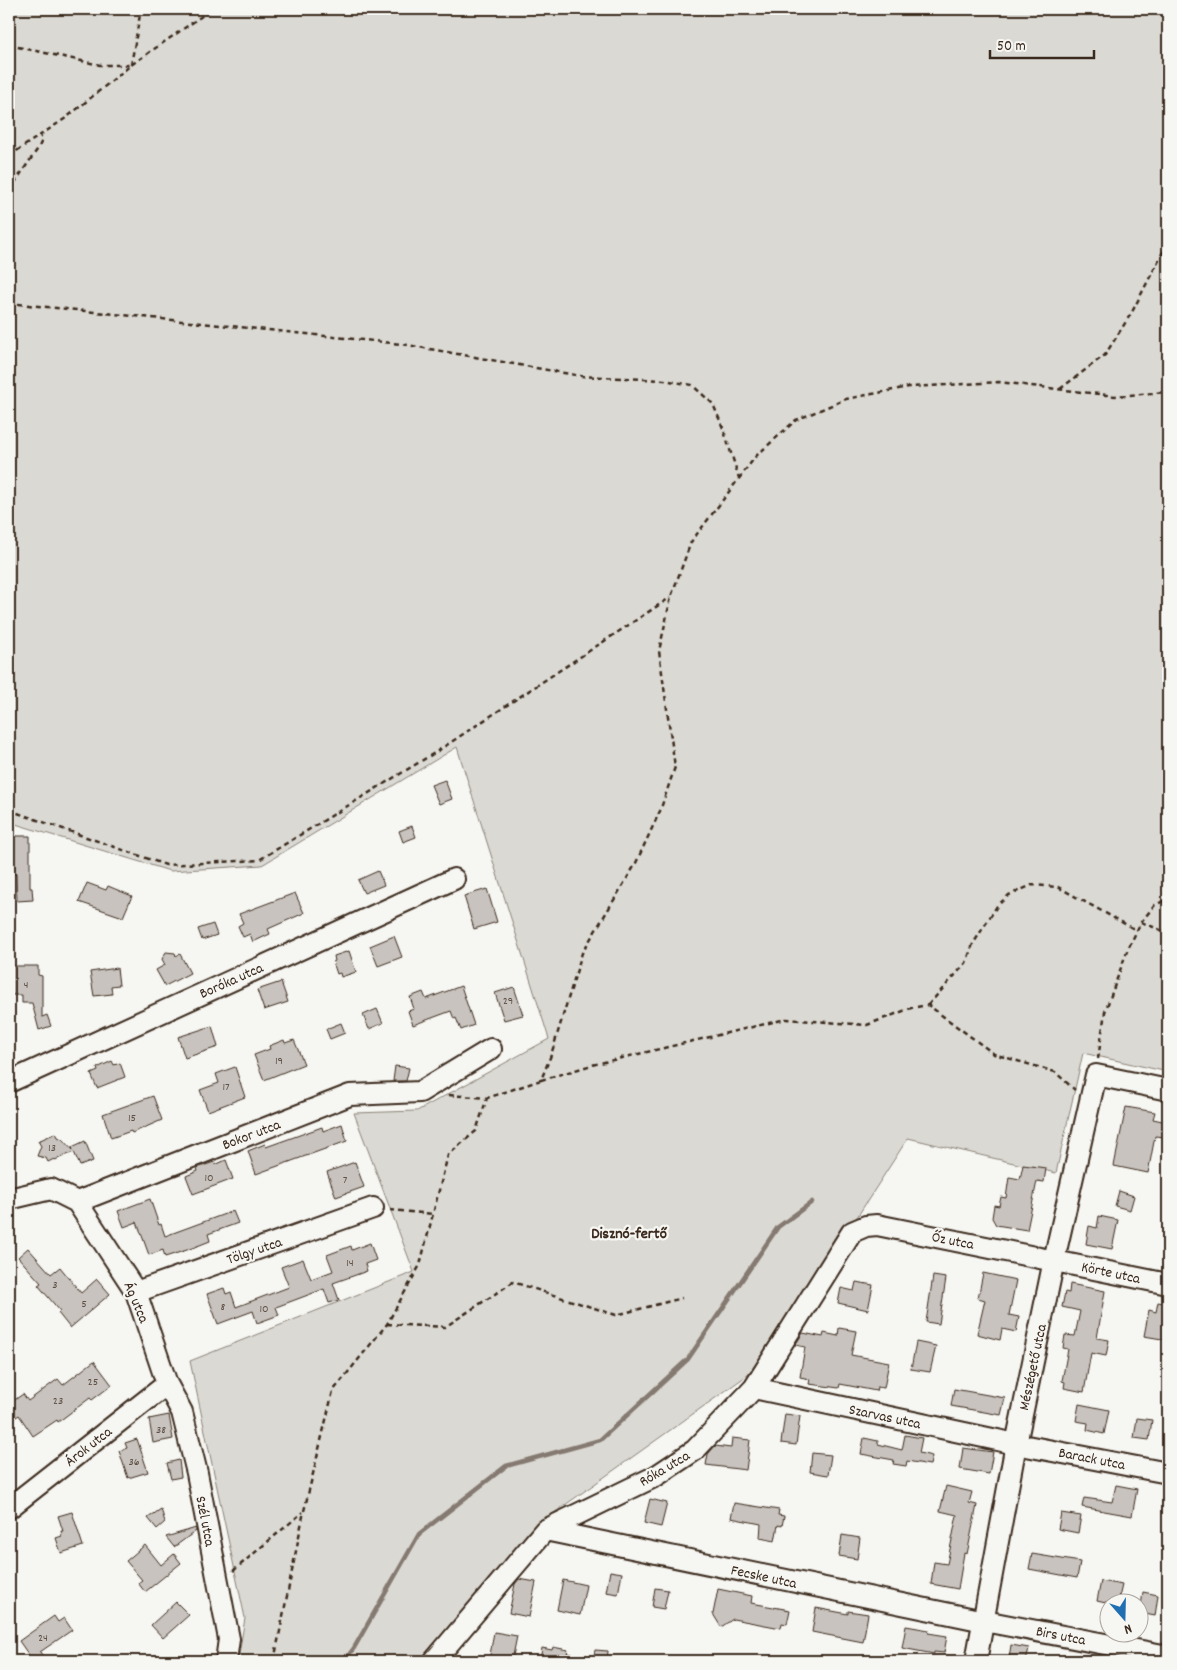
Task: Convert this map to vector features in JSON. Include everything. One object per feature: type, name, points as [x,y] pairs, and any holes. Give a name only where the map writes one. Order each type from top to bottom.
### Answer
[{"type":"street","name":"Boróka utca","points":[[9,1082],[454,879]]},
{"type":"street","name":"Bokor utca","points":[[77,1202],[350,1096],[420,1092],[490,1049]]},
{"type":"street","points":[[1096,1074],[1168,1090]]},
{"type":"street","name":"Mészégető utca","points":[[976,1661],[1016,1444],[1054,1260],[1096,1074]]},
{"type":"street","points":[[9,1199],[51,1189],[77,1202]]},
{"type":"street","name":"Ág utca","points":[[77,1202],[136,1292],[166,1384]]},
{"type":"street","name":"Tölgy utca","points":[[136,1292],[373,1208]]},
{"type":"street","name":"Őz utca","points":[[852,1232],[866,1226],[877,1226],[1054,1260]]},
{"type":"street","name":"Róka utca","points":[[434,1661],[545,1530],[656,1476],[695,1450],[754,1388],[852,1232]]},
{"type":"street","name":"Körte utca","points":[[1054,1260],[1168,1284]]},
{"type":"street","name":"Árok utca","points":[[9,1508],[166,1384]]},
{"type":"street","name":"Szél utca","points":[[166,1384],[182,1412],[196,1473],[229,1639],[226,1661]]},
{"type":"street","name":"Szarvas utca","points":[[754,1388],[1016,1444]]},
{"type":"street","name":"Barack utca","points":[[1016,1444],[1168,1472]]},
{"type":"street","name":"Fecske utca","points":[[545,1530],[984,1621]]},
{"type":"street","name":"Birs utca","points":[[984,1621],[1168,1656]]},
{"type":"path","points":[[131,65],[141,9]]},
{"type":"path","points":[[9,156],[66,118],[131,65],[212,9]]},
{"type":"path","points":[[9,45],[100,65],[131,65]]},
{"type":"path","points":[[9,191],[39,147],[42,140],[40,136]]},
{"type":"path","points":[[1060,389],[1105,355],[1132,312],[1168,242]]},
{"type":"path","points":[[9,303],[402,344],[581,376],[664,380],[692,385],[713,404],[739,478]]},
{"type":"path","points":[[541,1080],[551,1055],[582,953],[634,865],[660,811],[675,768],[659,651],[672,598],[691,542],[756,456],[796,420],[846,399],[909,387],[999,382],[1115,396],[1168,392]]},
{"type":"path","points":[[9,810],[166,865],[259,860],[436,752],[672,598]]},
{"type":"path","points":[[449,1095],[487,1098],[592,1065],[786,1019],[867,1025],[910,1008],[928,1005],[966,963],[973,944],[997,906],[1009,895],[1032,884],[1058,887],[1136,930]]},
{"type":"path","points":[[1096,1074],[1106,1012],[1127,951],[1140,922],[1155,905],[1168,899]]},
{"type":"path","points":[[1140,922],[1168,933]]},
{"type":"path","points":[[928,1005],[994,1054],[1056,1072],[1088,1103]]},
{"type":"path","points":[[274,1661],[304,1511],[333,1391],[387,1324],[420,1266],[448,1154],[476,1131],[487,1098]]},
{"type":"path","points":[[373,1208],[433,1214]]},
{"type":"path","points":[[387,1324],[445,1327],[513,1282],[616,1315],[682,1298]]},
{"type":"path","points":[[218,1583],[304,1511]]},
{"type":"shaded area","points":[[9,9],[1168,9],[1168,1072],[1083,1053],[1056,1173],[908,1138],[859,1214],[749,1374],[537,1525],[421,1661],[238,1661],[245,1618],[190,1361],[414,1272],[354,1113],[417,1111],[549,1039],[457,747],[262,865],[170,871],[9,822]]},
{"type":"building","points":[[445,780],[452,799],[439,804],[431,785]]},
{"type":"building","points":[[412,826],[416,837],[403,842],[399,831]]},
{"type":"building","points":[[9,836],[30,836],[30,888],[32,888],[33,900],[17,901],[16,874],[9,874]]},
{"type":"building","points":[[378,871],[384,885],[364,893],[358,880]]},
{"type":"building","points":[[87,883],[106,890],[108,886],[132,896],[123,917],[79,902]]},
{"type":"building","points":[[487,889],[497,922],[474,929],[464,896]]},
{"type":"building","points":[[295,893],[304,913],[268,929],[270,934],[253,942],[250,934],[243,937],[238,926],[243,923],[239,914]]},
{"type":"building","points":[[213,924],[217,935],[202,940],[198,929]]},
{"type":"building","points":[[394,936],[402,957],[378,966],[370,946]]},
{"type":"building","points":[[349,951],[356,972],[341,977],[340,973],[337,974],[333,962],[335,961],[334,956]]},
{"type":"building","points":[[166,952],[175,953],[176,956],[180,954],[190,973],[165,986],[156,970],[165,965],[162,959]]},
{"type":"building","points":[[10,966],[38,966],[38,975],[42,976],[42,1017],[47,1015],[51,1026],[39,1030],[32,1003],[22,1003],[22,995],[12,995],[12,993],[9,993]]},
{"type":"building","points":[[117,968],[119,985],[111,986],[112,994],[94,996],[90,972]]},
{"type":"building","points":[[281,982],[288,1002],[264,1010],[257,990]]},
{"type":"building","points":[[461,986],[474,1025],[461,1030],[451,1011],[413,1025],[408,1011],[414,1009],[410,997],[423,992],[426,999]]},
{"type":"building","points":[[514,987],[523,1015],[504,1020],[495,993]]},
{"type":"building","points":[[377,1009],[383,1023],[369,1029],[363,1015]]},
{"type":"building","points":[[341,1023],[345,1033],[330,1039],[326,1029]]},
{"type":"building","points":[[212,1026],[218,1047],[185,1058],[178,1037]]},
{"type":"building","points":[[284,1040],[285,1043],[294,1040],[304,1064],[264,1080],[254,1055],[270,1049],[269,1046]]},
{"type":"building","points":[[112,1061],[114,1065],[120,1063],[125,1077],[97,1088],[91,1074],[98,1071],[97,1068]]},
{"type":"building","points":[[395,1066],[409,1068],[406,1081],[393,1081]]},
{"type":"building","points":[[235,1067],[245,1097],[208,1111],[200,1090],[219,1083],[216,1074]]},
{"type":"building","points":[[153,1096],[162,1120],[132,1133],[131,1131],[111,1138],[103,1114]]},
{"type":"building","points":[[1126,1107],[1155,1112],[1153,1119],[1167,1122],[1164,1137],[1155,1136],[1148,1173],[1114,1166]]},
{"type":"building","points":[[342,1124],[347,1141],[256,1174],[248,1151],[265,1144],[266,1147],[322,1127],[323,1131]]},
{"type":"building","points":[[56,1133],[73,1150],[72,1147],[85,1141],[93,1161],[80,1166],[74,1152],[48,1162],[46,1158],[37,1156],[41,1146],[38,1141]]},
{"type":"building","points":[[226,1160],[233,1179],[193,1194],[186,1176],[198,1171],[197,1168],[214,1162],[215,1165]]},
{"type":"building","points":[[355,1162],[364,1187],[336,1197],[327,1172]]},
{"type":"building","points":[[1023,1165],[1046,1168],[1044,1182],[1037,1181],[1027,1230],[996,1225],[992,1218],[994,1205],[999,1206],[1001,1197],[1006,1198],[1009,1177],[1020,1179]]},
{"type":"building","points":[[1119,1191],[1134,1196],[1130,1210],[1115,1206]]},
{"type":"building","points":[[150,1199],[165,1236],[233,1211],[238,1223],[208,1234],[210,1241],[187,1250],[165,1257],[163,1250],[149,1255],[137,1222],[124,1227],[118,1211]]},
{"type":"building","points":[[1099,1216],[1118,1220],[1112,1249],[1086,1244],[1089,1226],[1097,1228]]},
{"type":"building","points":[[370,1243],[376,1260],[365,1264],[367,1271],[333,1283],[339,1300],[329,1303],[324,1289],[276,1307],[279,1315],[257,1323],[253,1311],[218,1324],[207,1294],[224,1288],[226,1294],[231,1292],[236,1307],[289,1287],[281,1267],[303,1259],[311,1279],[333,1271],[327,1255],[351,1246],[352,1250]]},
{"type":"building","points":[[28,1248],[51,1274],[60,1267],[81,1293],[97,1279],[110,1294],[70,1328],[58,1313],[60,1311],[38,1285],[41,1283],[18,1257]]},
{"type":"building","points":[[983,1273],[1016,1280],[1009,1315],[1019,1317],[1016,1332],[1002,1329],[1000,1340],[977,1334],[985,1300],[978,1298]]},
{"type":"building","points":[[933,1276],[946,1278],[939,1324],[926,1322]]},
{"type":"building","points":[[856,1282],[873,1285],[868,1310],[838,1303],[841,1288],[854,1291]]},
{"type":"building","points":[[1070,1284],[1105,1291],[1097,1338],[1109,1340],[1106,1356],[1091,1353],[1084,1392],[1064,1388],[1065,1382],[1062,1381],[1068,1349],[1063,1348],[1065,1335],[1075,1336],[1080,1311],[1062,1307],[1065,1292],[1069,1293]]},
{"type":"building","points":[[1158,1302],[1168,1304],[1168,1340],[1144,1336],[1149,1310],[1156,1312]]},
{"type":"building","points":[[839,1328],[856,1331],[851,1355],[889,1362],[884,1388],[877,1387],[876,1391],[840,1384],[839,1388],[809,1384],[810,1379],[800,1377],[805,1347],[795,1345],[803,1333],[823,1337],[824,1333],[838,1336]]},
{"type":"building","points":[[916,1342],[936,1346],[930,1372],[911,1369]]},
{"type":"building","points":[[94,1361],[112,1385],[92,1400],[90,1398],[58,1422],[57,1420],[33,1436],[19,1415],[9,1422],[9,1404],[23,1394],[28,1401],[58,1379],[63,1385]]},
{"type":"building","points":[[954,1389],[1005,1398],[1001,1415],[951,1406]]},
{"type":"building","points":[[1079,1404],[1109,1410],[1104,1434],[1087,1430],[1088,1423],[1076,1421]]},
{"type":"building","points":[[785,1414],[800,1416],[796,1445],[781,1443]]},
{"type":"building","points":[[169,1415],[173,1439],[153,1443],[149,1419]]},
{"type":"building","points":[[1137,1418],[1152,1420],[1149,1440],[1134,1438]]},
{"type":"building","points":[[905,1435],[922,1438],[919,1453],[932,1456],[930,1465],[907,1461],[906,1466],[893,1464],[894,1460],[861,1454],[864,1438],[878,1441],[878,1444],[902,1450]]},
{"type":"building","points":[[732,1438],[750,1440],[746,1470],[706,1465],[708,1454],[715,1446],[731,1448]]},
{"type":"building","points":[[137,1439],[148,1472],[128,1478],[119,1451],[127,1448],[125,1443]]},
{"type":"building","points":[[963,1448],[993,1452],[989,1474],[960,1469]]},
{"type":"building","points":[[812,1453],[831,1455],[828,1475],[810,1472]]},
{"type":"building","points":[[179,1460],[181,1477],[171,1479],[167,1463]]},
{"type":"building","points":[[1116,1485],[1137,1489],[1132,1516],[1082,1507],[1084,1498],[1112,1502]]},
{"type":"building","points":[[946,1486],[972,1492],[969,1503],[977,1505],[967,1554],[964,1553],[958,1589],[931,1584],[934,1562],[947,1564],[957,1515],[940,1511]]},
{"type":"building","points":[[650,1499],[667,1503],[661,1527],[644,1523]]},
{"type":"building","points":[[734,1503],[779,1510],[778,1515],[784,1516],[782,1526],[778,1525],[775,1541],[760,1538],[761,1524],[731,1518]]},
{"type":"building","points":[[161,1509],[165,1522],[157,1529],[148,1518]]},
{"type":"building","points":[[72,1512],[83,1546],[61,1553],[56,1538],[62,1536],[61,1531],[63,1531],[58,1516]]},
{"type":"building","points":[[1061,1513],[1081,1516],[1078,1533],[1058,1529]]},
{"type":"building","points":[[196,1528],[196,1531],[174,1547],[166,1537]]},
{"type":"building","points":[[842,1535],[860,1538],[857,1559],[839,1556]]},
{"type":"building","points":[[145,1545],[161,1565],[174,1554],[181,1563],[145,1592],[138,1583],[142,1580],[126,1561]]},
{"type":"building","points":[[1032,1554],[1080,1562],[1077,1578],[1029,1569]]},
{"type":"building","points":[[610,1571],[622,1573],[618,1594],[606,1592]]},
{"type":"building","points":[[519,1579],[536,1582],[529,1617],[509,1613],[515,1584]]},
{"type":"building","points":[[563,1580],[586,1585],[580,1615],[557,1610]]},
{"type":"building","points":[[1101,1581],[1122,1585],[1120,1592],[1100,1592],[1100,1602],[1097,1601]]},
{"type":"building","points":[[655,1588],[668,1590],[664,1609],[652,1607]]},
{"type":"building","points":[[718,1589],[752,1596],[751,1603],[790,1610],[787,1624],[782,1623],[781,1628],[733,1619],[721,1627],[713,1614]]},
{"type":"building","points":[[1150,1593],[1158,1595],[1155,1616],[1150,1615]]},
{"type":"building","points":[[176,1602],[189,1615],[163,1638],[151,1625]]},
{"type":"building","points":[[816,1608],[848,1614],[848,1611],[868,1614],[863,1642],[812,1632]]},
{"type":"building","points":[[54,1616],[58,1622],[64,1618],[72,1630],[40,1652],[46,1661],[33,1661],[19,1641]]},
{"type":"building","points":[[906,1626],[929,1630],[928,1633],[947,1636],[944,1653],[934,1652],[934,1654],[902,1648]]},
{"type":"building","points":[[494,1632],[517,1636],[512,1661],[489,1661]]},
{"type":"building","points":[[1011,1645],[1029,1648],[1026,1661],[1009,1658]]},
{"type":"building","points":[[553,1647],[568,1650],[567,1653],[580,1656],[580,1661],[540,1661],[542,1648],[552,1650]]},
{"type":"building","points":[[595,1650],[608,1651],[607,1661],[593,1661]]},
{"type":"waterway","points":[[344,1661],[354,1648],[419,1534],[506,1466],[600,1440],[688,1359],[778,1227],[812,1202]]},
{"type":"district","name":"Disznó-fertő","points":[[629,1232]]}]
